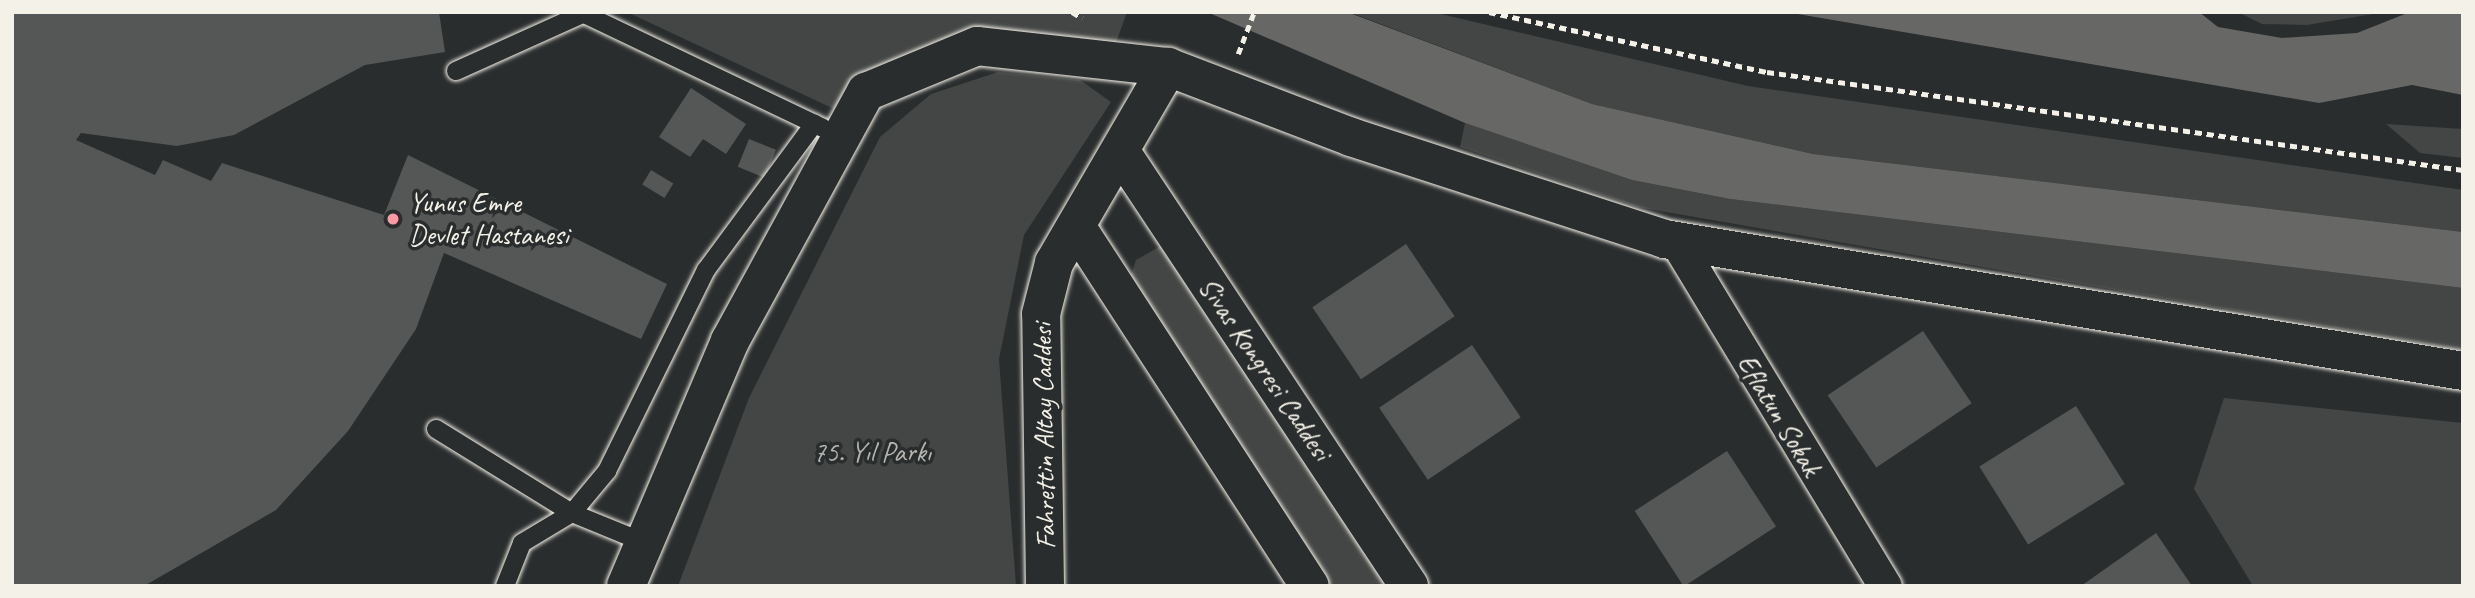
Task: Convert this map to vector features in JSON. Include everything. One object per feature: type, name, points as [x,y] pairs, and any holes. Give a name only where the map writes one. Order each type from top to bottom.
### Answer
[{"type":"street","points":[[626,586],[730,341],[828,130],[866,92],[978,46],[1168,67],[1352,137],[1676,242],[2463,371]]},
{"type":"street","name":"Fahrettin Altay Caddesi","points":[[1045,586],[1041,314],[1054,263],[1121,152],[1168,67]]},
{"type":"street","name":"Sivas Kongresi Caddesi","points":[[1121,152],[1409,586]]},
{"type":"street","points":[[1076,226],[1310,586]]},
{"type":"street","name":"Eflatun Sokak","points":[[1676,242],[1885,586]]},
{"type":"lane","points":[[456,71],[581,13],[828,130],[706,270],[607,471],[572,513],[522,543],[505,586]]},
{"type":"lane","points":[[436,429],[572,513],[643,542]]},
{"type":"path","points":[[1243,41],[1254,12]]},
{"type":"path","points":[[1489,12],[1767,72],[2463,170]]},
{"type":"green space","points":[[627,12],[1127,12],[1112,54],[978,39],[847,115]]},
{"type":"green space","points":[[1349,12],[1432,12],[1748,86],[2463,190],[2463,232],[1813,154],[1592,104]]},
{"type":"green space","points":[[2238,12],[2385,12],[2307,25],[2262,24]]},
{"type":"green space","name":"75. Yıl Parkı","points":[[998,72],[1080,80],[1111,102],[1024,235],[999,359],[1016,586],[678,586],[749,398],[880,137],[931,94]]},
{"type":"green space","points":[[1465,123],[1632,180],[1730,199],[2463,288],[2463,350],[1637,207],[1460,147]]},
{"type":"green space","points":[[2386,124],[2463,129],[2463,158],[2420,153]]},
{"type":"green space","points":[[1166,243],[1399,586],[1315,586],[1125,292],[1136,260]]},
{"type":"green space","points":[[2224,398],[2463,423],[2463,586],[2253,586],[2194,489]]},
{"type":"shaded area","points":[[1207,12],[1347,12],[1592,104],[1813,154],[2463,232],[2463,288],[1730,199],[1632,180],[1465,123]]},
{"type":"shaded area","points":[[1786,12],[2199,12],[2218,27],[2282,38],[2357,33],[2410,12],[2463,12],[2463,95],[2412,85],[2319,103]]},
{"type":"building","points":[[12,12],[439,12],[445,52],[365,65],[234,135],[177,146],[81,133],[76,140],[155,175],[163,160],[211,181],[222,163],[384,215],[408,155],[667,284],[641,339],[444,253],[416,329],[348,431],[276,510],[144,586],[12,586]]},
{"type":"building","points":[[691,88],[746,124],[726,154],[703,139],[690,157],[659,137]]},
{"type":"building","points":[[749,139],[776,150],[765,178],[738,167]]},
{"type":"building","points":[[651,170],[673,183],[665,198],[642,185]]},
{"type":"building","points":[[1406,244],[1455,316],[1361,379],[1312,307]]},
{"type":"building","points":[[1923,331],[1972,403],[1876,467],[1828,395]]},
{"type":"building","points":[[1472,345],[1521,417],[1428,480],[1379,408]]},
{"type":"building","points":[[2076,406],[2125,484],[2028,544],[1979,466]]},
{"type":"building","points":[[1727,451],[1776,526],[1684,586],[1635,511]]},
{"type":"building","points":[[2156,533],[2192,586],[2081,586]]},
{"type":"place","name":"Yunus Emre Devlet Hastanesi","points":[[393,219]]}]
